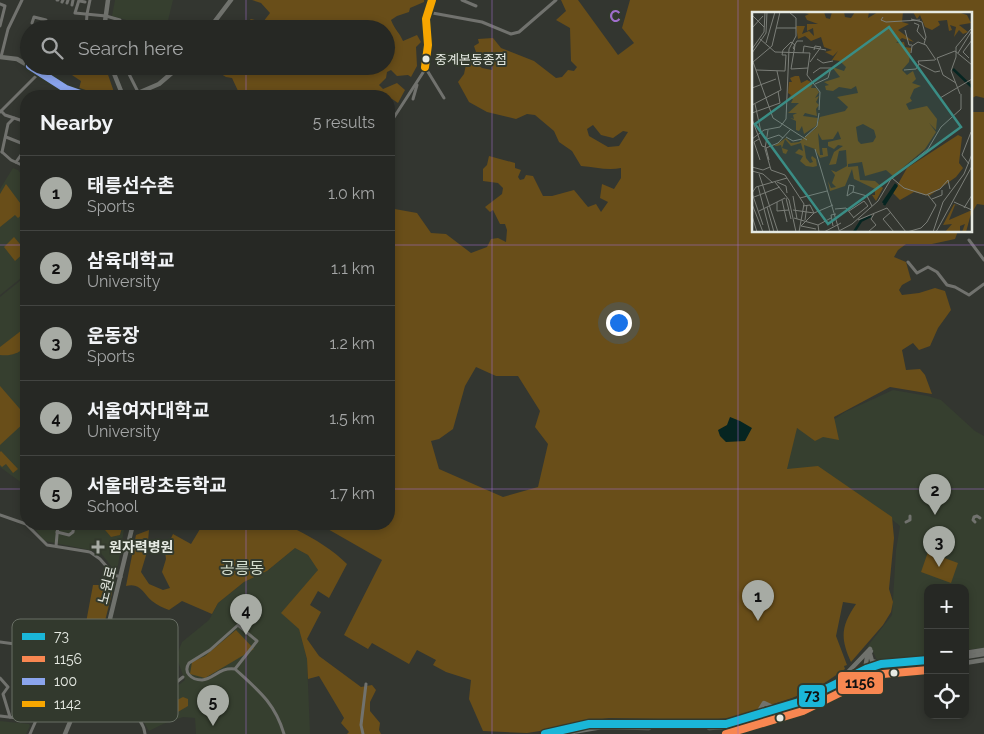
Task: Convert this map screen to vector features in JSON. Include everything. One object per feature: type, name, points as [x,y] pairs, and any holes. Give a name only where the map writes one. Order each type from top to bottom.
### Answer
[{"type":"main road","points":[[105,20],[108,0]]},
{"type":"main road","points":[[216,20],[232,0]]},
{"type":"main road","points":[[0,57],[20,61]]},
{"type":"main road","points":[[45,75],[69,90]]},
{"type":"main road","points":[[115,75],[121,90]]},
{"type":"main road","points":[[147,90],[163,82],[170,75]]},
{"type":"main road","name":"노원로","points":[[110,619],[132,530]]},
{"type":"main road","points":[[871,650],[871,660],[881,664]]},
{"type":"main road","points":[[867,668],[865,658],[871,650]]},
{"type":"main road","points":[[825,689],[871,650]]},
{"type":"main road","points":[[969,657],[984,655]]},
{"type":"main road","points":[[561,734],[602,727],[718,728],[745,724],[786,709],[788,706],[867,668],[881,664],[924,662]]},
{"type":"main road","points":[[545,734],[589,724],[726,724],[810,702],[859,676],[877,670],[924,662]]},
{"type":"main road","points":[[867,668],[877,670]]},
{"type":"main road","points":[[859,676],[867,668]]},
{"type":"main road","points":[[745,724],[759,718],[757,716],[764,703],[778,711]]},
{"type":"main road","name":"노원로","points":[[65,734],[70,722]]},
{"type":"street","points":[[0,57],[8,30],[22,0]]},
{"type":"street","points":[[78,0],[76,13],[106,16],[120,20]]},
{"type":"street","points":[[78,0],[85,2]]},
{"type":"street","points":[[72,5],[78,0]]},
{"type":"street","points":[[87,20],[90,0]]},
{"type":"street","points":[[395,116],[417,83],[425,67],[428,45],[427,12],[432,0]]},
{"type":"street","points":[[462,0],[476,6]]},
{"type":"street","points":[[427,12],[482,22],[511,34],[519,32],[556,0]]},
{"type":"street","points":[[0,4],[6,6],[0,27],[8,30]]},
{"type":"street","points":[[33,20],[34,17],[46,20]]},
{"type":"street","points":[[425,67],[444,98]]},
{"type":"street","points":[[22,90],[37,75]]},
{"type":"street","points":[[130,75],[137,90]]},
{"type":"street","points":[[413,99],[417,83]]},
{"type":"street","points":[[20,92],[0,112],[20,120]]},
{"type":"street","points":[[5,115],[8,124],[1,151],[20,164]]},
{"type":"street","points":[[8,124],[14,118]]},
{"type":"street","points":[[6,137],[20,143]]},
{"type":"street","points":[[16,162],[20,156]]},
{"type":"street","points":[[970,240],[984,260]]},
{"type":"street","points":[[908,262],[916,273],[928,267],[933,269],[947,285],[969,295],[984,284]]},
{"type":"street","points":[[0,515],[20,522]]},
{"type":"street","points":[[906,522],[910,520],[910,516]]},
{"type":"street","points":[[34,530],[43,543],[90,552],[100,559],[114,575],[121,578]]},
{"type":"street","points":[[56,546],[57,532],[69,535],[74,530]]},
{"type":"street","points":[[235,669],[257,641],[238,625],[210,650],[189,662],[186,670],[188,675],[193,678],[203,680],[221,670],[235,669],[266,698],[280,720],[284,734]]},
{"type":"street","points":[[178,681],[183,677]]},
{"type":"street","points":[[0,678],[8,687],[3,694],[10,717],[0,716]]},
{"type":"street","points":[[363,734],[361,725],[366,684]]},
{"type":"street","points":[[30,734],[35,722]]},
{"type":"street","points":[[142,722],[146,734]]},
{"type":"shaded area","points":[[115,0],[173,0],[168,20],[126,20],[112,16]]},
{"type":"shaded area","points":[[252,0],[424,0],[424,2],[410,8],[409,12],[391,20],[265,20],[270,13],[261,3]]},
{"type":"shaded area","points":[[561,0],[578,0],[618,55],[634,43],[622,28],[630,0],[984,0],[984,98],[976,96],[972,98],[972,12],[752,12],[752,232],[958,232],[955,239],[932,244],[906,244],[898,250],[894,257],[906,262],[911,280],[902,285],[899,290],[902,295],[919,293],[935,288],[945,291],[951,310],[938,328],[930,346],[919,350],[913,343],[902,350],[906,370],[920,369],[925,375],[932,394],[890,387],[834,417],[839,440],[823,437],[815,441],[797,428],[787,469],[818,466],[892,517],[894,538],[889,589],[893,602],[891,612],[883,625],[851,662],[845,646],[844,632],[847,619],[856,604],[843,602],[836,636],[847,665],[844,666],[845,669],[820,686],[792,698],[731,718],[705,720],[609,718],[562,725],[527,733],[483,731],[469,699],[471,680],[446,672],[433,665],[436,660],[417,650],[409,664],[372,643],[368,649],[344,635],[382,560],[330,530],[395,530],[395,209],[417,213],[431,233],[446,234],[471,253],[487,247],[491,239],[498,238],[506,242],[507,230],[505,224],[500,224],[493,210],[490,212],[485,207],[502,194],[503,188],[498,183],[483,181],[483,169],[487,165],[489,156],[515,163],[515,168],[521,170],[518,177],[520,180],[524,179],[526,175],[533,176],[543,196],[552,196],[574,190],[588,207],[596,204],[601,212],[608,202],[600,198],[602,184],[614,189],[621,178],[621,168],[606,169],[581,166],[572,151],[559,142],[554,131],[535,115],[527,114],[516,119],[487,112],[469,102],[458,82],[464,74],[467,60],[472,60],[482,68],[492,70],[493,65],[477,55],[474,46],[479,43],[478,39],[493,38],[501,48],[534,61],[556,78],[562,77],[568,70],[574,71],[577,67],[571,61],[570,28],[556,20],[566,11]],"holes":[[[593,125],[601,135],[613,138],[623,131],[628,132],[619,146],[608,147],[589,136],[587,129]],[[476,367],[496,376],[518,376],[540,411],[535,427],[548,444],[538,487],[503,497],[439,469],[431,441],[439,439],[453,429],[465,386]]]},
{"type":"shaded area","points":[[395,28],[403,41],[417,35],[421,42],[416,47],[417,66],[411,77],[408,75],[397,76],[395,74]]},
{"type":"shaded area","points":[[72,75],[108,75],[113,90],[79,89],[81,81]]},
{"type":"shaded area","points":[[223,75],[386,75],[379,85],[383,89],[397,83],[405,90],[398,103],[395,101],[395,90],[238,90],[232,78]]},
{"type":"shaded area","points":[[972,112],[984,112],[984,205],[977,204],[972,213]]},
{"type":"shaded area","points":[[13,168],[18,170],[20,172],[20,279],[0,295],[0,189]]},
{"type":"shaded area","points":[[6,184],[20,203],[20,216],[18,218],[15,215],[0,227],[0,194]]},
{"type":"shaded area","points":[[14,237],[20,244],[20,256],[15,261],[4,247]]},
{"type":"shaded area","points":[[20,281],[20,482],[0,467],[0,297]]},
{"type":"shaded area","points":[[20,332],[20,351],[14,354],[0,355],[0,347]]},
{"type":"shaded area","points":[[0,386],[20,409],[20,427],[0,445]]},
{"type":"shaded area","points":[[893,390],[928,396],[941,400],[975,431],[984,436],[984,648],[969,650],[969,584],[924,584],[924,655],[877,660],[873,652],[867,647],[892,615],[896,550],[900,526],[873,504],[840,485],[734,472],[712,433],[730,410],[814,433],[845,412]]},
{"type":"shaded area","points":[[1,451],[18,469],[13,473],[6,464],[2,467],[0,465]]},
{"type":"shaded area","name":"원자력병원","points":[[36,530],[106,530],[111,537],[120,535],[121,530],[124,530],[118,565],[115,571],[100,552],[44,541]]},
{"type":"shaded area","points":[[105,530],[121,530],[120,535],[111,537]]},
{"type":"shaded area","points":[[149,530],[147,552],[141,572],[149,584],[163,590],[170,588],[162,572],[166,559],[165,551],[173,534],[191,544],[199,530],[297,530],[324,545],[347,564],[329,598],[318,591],[310,605],[321,612],[307,639],[319,656],[361,687],[372,685],[376,690],[370,702],[370,711],[380,723],[379,730],[381,734],[347,734],[349,732],[341,723],[344,718],[319,676],[308,679],[307,659],[299,629],[281,613],[318,570],[308,555],[295,548],[267,571],[244,582],[218,603],[212,614],[182,601],[169,610],[154,602],[138,587],[126,586],[136,535]]},
{"type":"shaded area","points":[[295,548],[308,555],[318,569],[299,629],[307,659],[310,734],[196,734],[195,718],[183,717],[178,719],[178,685],[185,680],[178,662],[178,652],[182,642],[209,620],[218,603],[244,582],[267,571]]},
{"type":"shaded area","points":[[928,552],[958,563],[951,583],[921,572]]},
{"type":"shaded area","points":[[93,585],[114,585],[106,619],[87,619]]},
{"type":"shaded area","points":[[236,630],[254,649],[205,678],[190,674],[192,662],[205,656]]},
{"type":"shaded area","points":[[183,697],[188,699],[188,706],[178,712],[178,700]]},
{"type":"shaded area","points":[[0,721],[29,724],[30,726],[26,734],[0,734]]},
{"type":"shaded area","points":[[144,722],[169,722],[163,724],[149,731]]},
{"type":"water","points":[[730,417],[752,428],[745,441],[726,442],[720,436],[718,430],[727,425]]},
{"type":"transit line","name":"1142","points":[[425,67],[428,45],[426,19],[432,0]]},
{"type":"transit line","name":"100","points":[[44,75],[69,90]]},
{"type":"transit line","name":"73","points":[[545,734],[589,724],[726,724],[799,702],[866,669],[881,664],[924,660]]},
{"type":"transit line","name":"1156","points":[[726,734],[803,711],[870,678],[883,674],[924,670]]},
{"type":"place","name":"중계본동종점","points":[[426,59]]},
{"type":"place","name":"삼육대학교","points":[[935,515]]},
{"type":"place","name":"원자력병원","points":[[98,547]]},
{"type":"place","name":"운동장","points":[[939,567]]},
{"type":"place","name":"태릉선수촌","points":[[758,621]]},
{"type":"place","name":"서울여자대학교","points":[[246,635]]},
{"type":"place","name":"서울태랑초등학교","points":[[213,726]]},
{"type":"district","name":"공릉동","points":[[242,568]]}]
